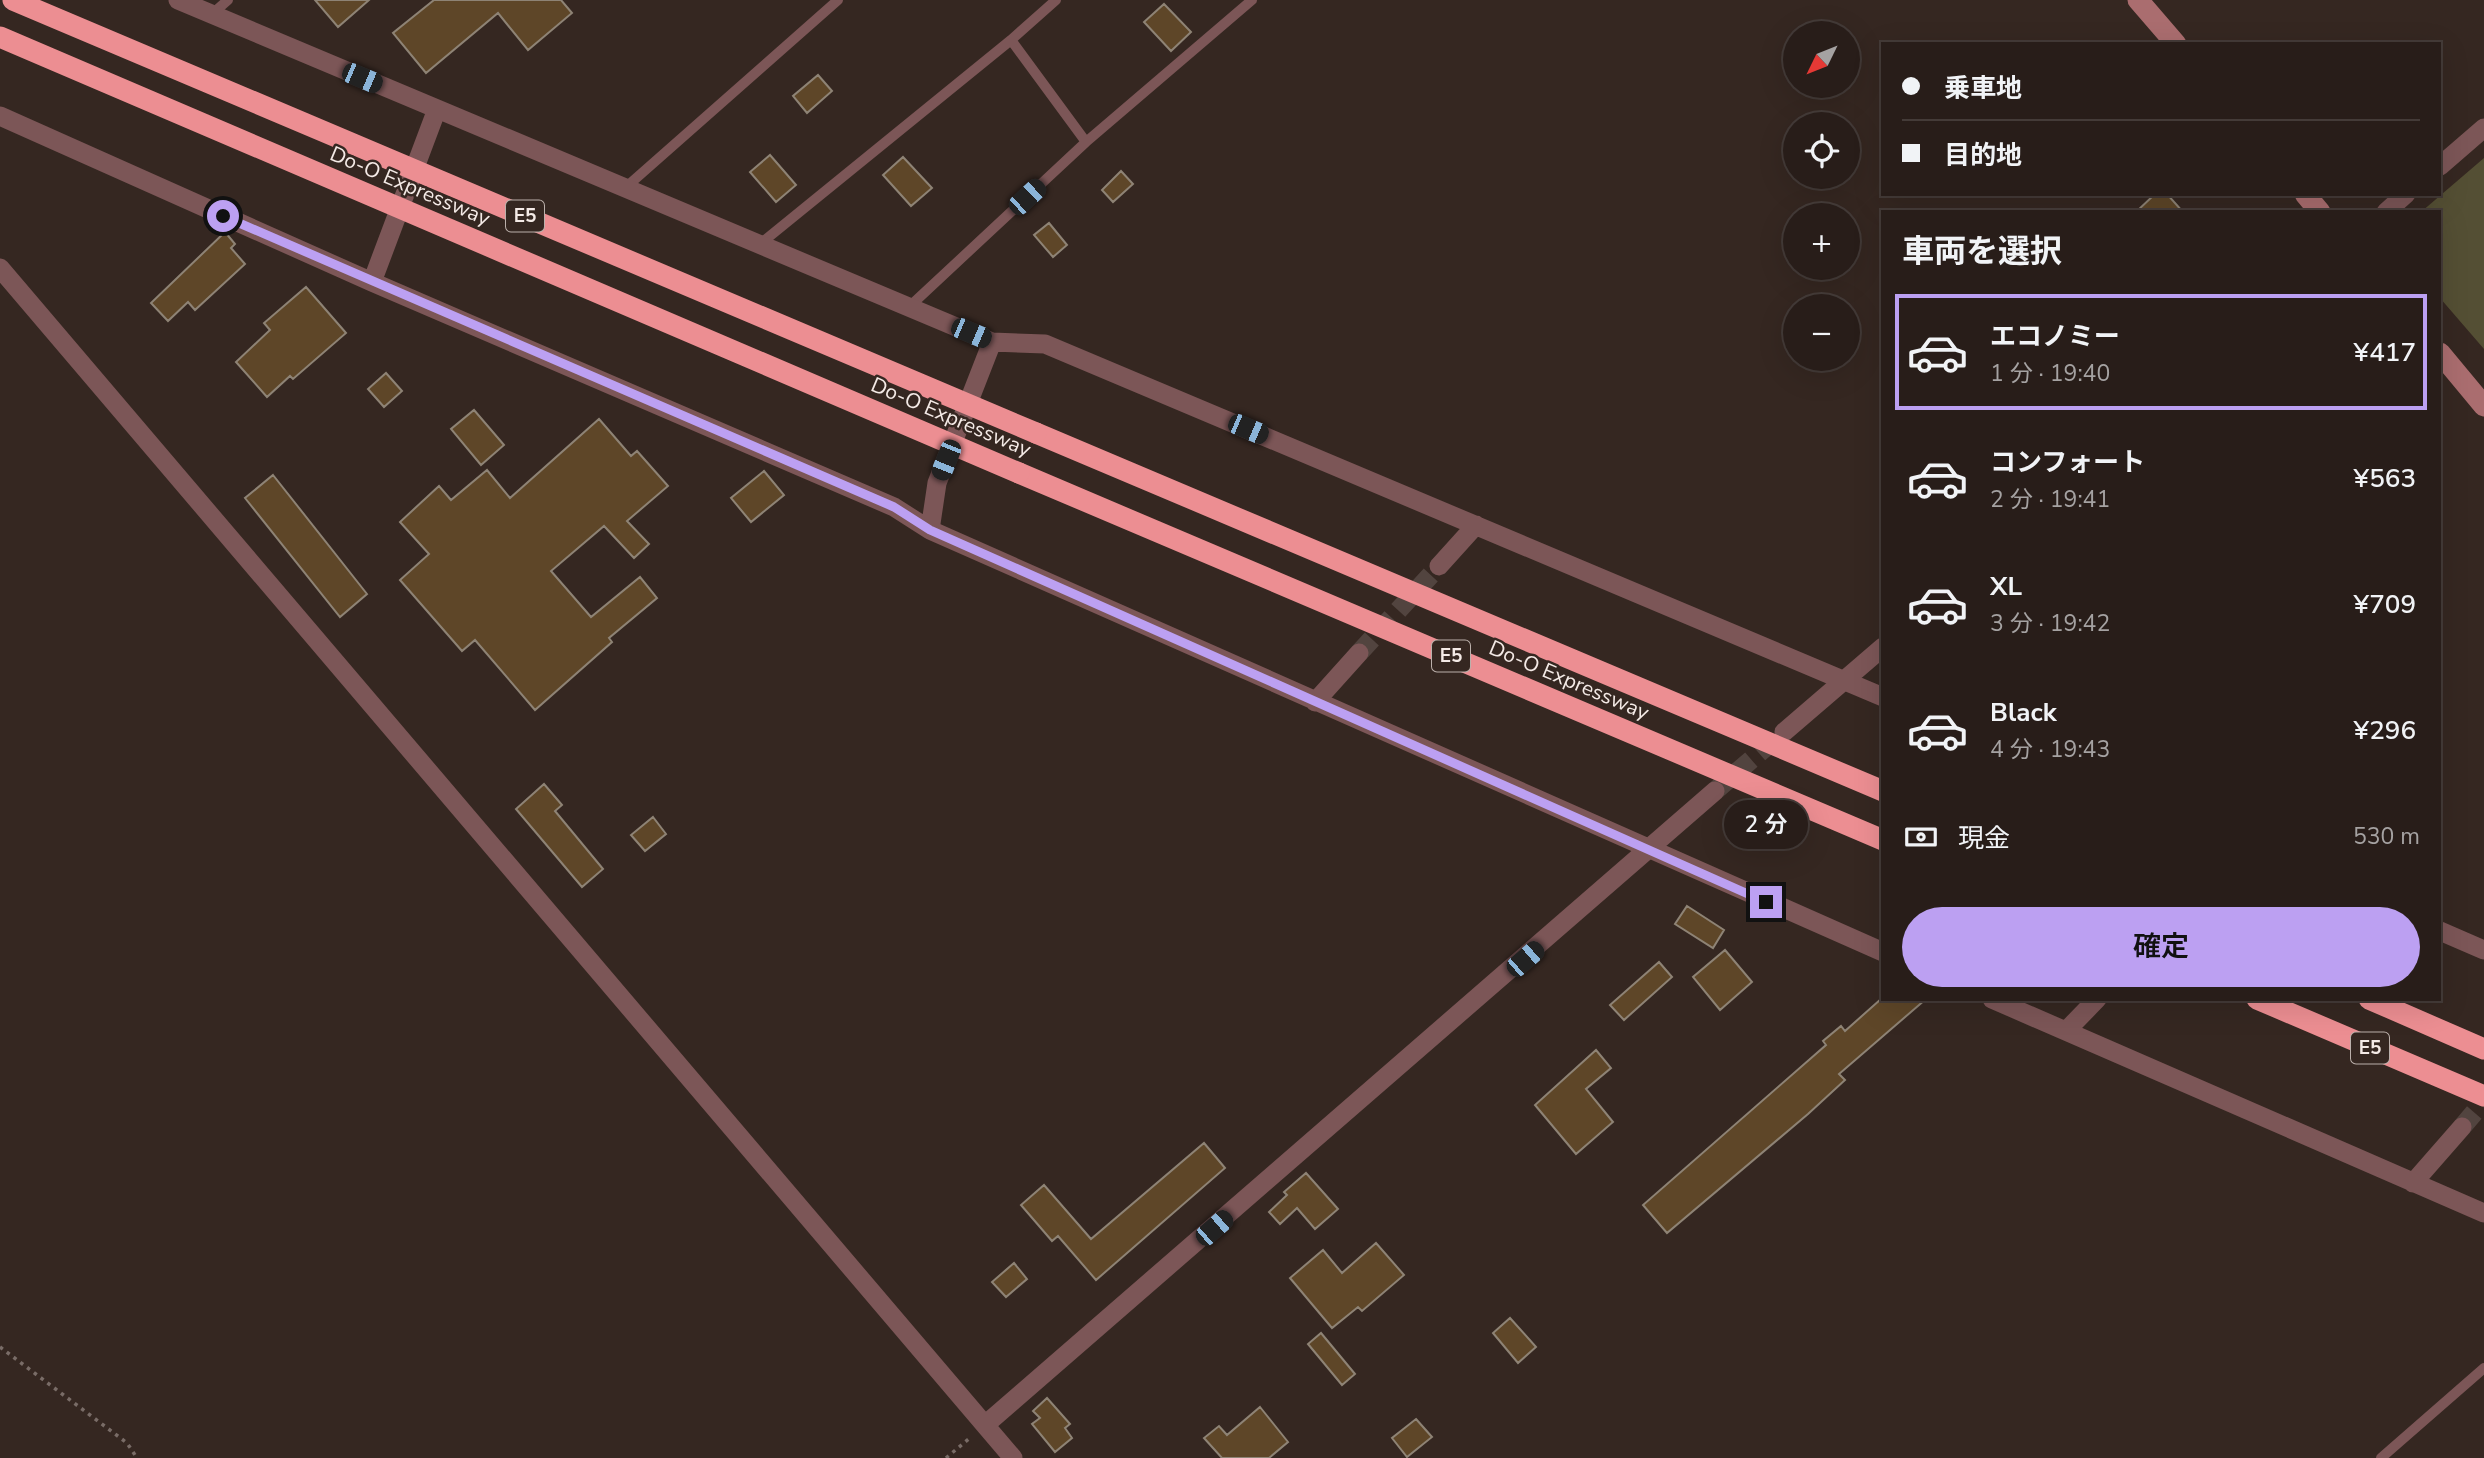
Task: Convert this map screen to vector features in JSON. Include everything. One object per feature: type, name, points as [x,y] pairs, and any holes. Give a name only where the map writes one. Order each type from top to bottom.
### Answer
[{"type":"highway","name":"Do-O Expressway","points":[[13,0],[1881,790]]},
{"type":"highway","name":"Do-O Expressway","points":[[0,37],[1881,839]]},
{"type":"highway","name":"E5","points":[[2262,1001],[2484,1096]]},
{"type":"highway","name":"E5","points":[[2375,1001],[2484,1049]]},
{"type":"main road","points":[[2138,0],[2174,42]]},
{"type":"main road","points":[[2307,196],[2318,210]]},
{"type":"main road","points":[[2441,354],[2484,406]]},
{"type":"street","points":[[178,0],[992,342],[1045,344],[1881,696]]},
{"type":"street","points":[[372,282],[437,109]]},
{"type":"street","points":[[0,116],[372,282],[894,507],[930,530],[1881,951]]},
{"type":"street","points":[[2441,165],[2484,128]]},
{"type":"street","points":[[2388,210],[2404,196]]},
{"type":"street","points":[[0,268],[1013,1458]]},
{"type":"street","points":[[930,530],[937,483],[992,342]]},
{"type":"street","points":[[1439,566],[1476,526]]},
{"type":"street","points":[[1784,732],[1881,649]]},
{"type":"street","points":[[1315,702],[1359,653]]},
{"type":"street","points":[[985,1425],[1650,851],[1715,791]]},
{"type":"street","points":[[2441,931],[2484,950]]},
{"type":"street","points":[[1997,1001],[2484,1213]]},
{"type":"street","points":[[2066,1031],[2095,1001]]},
{"type":"street","points":[[2413,1183],[2462,1126]]},
{"type":"lane","points":[[212,14],[228,0]]},
{"type":"lane","points":[[625,188],[838,0]]},
{"type":"lane","points":[[760,245],[1012,40],[1056,0]]},
{"type":"lane","points":[[908,307],[1086,142],[1252,0]]},
{"type":"lane","points":[[1012,40],[1086,142]]},
{"type":"lane","points":[[2381,1458],[2484,1368]]},
{"type":"path","points":[[0,1347],[127,1443],[137,1458]]},
{"type":"path","points":[[946,1458],[985,1425]]},
{"type":"shaded area","points":[[2484,158],[2484,349],[2441,299],[2441,210],[2423,210]]},
{"type":"building","points":[[315,0],[369,0],[338,27]]},
{"type":"building","points":[[434,0],[561,0],[572,13],[528,50],[498,13],[426,73],[393,33]]},
{"type":"building","points":[[1164,4],[1191,32],[1171,51],[1144,22]]},
{"type":"building","points":[[818,75],[832,91],[807,113],[793,96]]},
{"type":"building","points":[[770,155],[796,185],[776,202],[750,172]]},
{"type":"building","points":[[903,157],[932,188],[911,206],[883,175]]},
{"type":"building","points":[[1121,171],[1133,184],[1113,202],[1102,190]]},
{"type":"building","points":[[2153,196],[2169,196],[2181,210],[2138,210]]},
{"type":"building","points":[[1049,223],[1067,245],[1053,257],[1034,235]]},
{"type":"building","points":[[225,232],[235,244],[231,248],[245,264],[195,310],[188,302],[168,321],[151,303]]},
{"type":"building","points":[[306,287],[346,333],[293,379],[290,376],[267,397],[236,362],[270,330],[264,323]]},
{"type":"building","points":[[386,373],[402,391],[384,407],[368,389]]},
{"type":"building","points":[[474,410],[504,445],[481,465],[451,429]]},
{"type":"building","points":[[599,419],[631,456],[637,451],[668,486],[627,521],[649,544],[634,558],[604,526],[551,571],[591,617],[640,577],[657,598],[609,638],[612,642],[535,710],[475,640],[462,651],[400,580],[429,554],[400,522],[439,486],[451,500],[487,470],[510,498]]},
{"type":"building","points":[[764,471],[784,495],[751,522],[731,498]]},
{"type":"building","points":[[273,475],[367,594],[340,617],[245,498]]},
{"type":"building","points":[[544,784],[562,805],[555,811],[603,869],[582,887],[516,809]]},
{"type":"building","points":[[653,817],[666,834],[645,851],[631,835]]},
{"type":"building","points":[[1687,906],[1724,930],[1713,948],[1675,924]]},
{"type":"building","points":[[1725,950],[1752,982],[1720,1010],[1693,977]]},
{"type":"building","points":[[1659,962],[1672,977],[1624,1020],[1610,1005]]},
{"type":"building","points":[[1881,999],[1924,1001],[1839,1074],[1845,1080],[1808,1114],[1667,1233],[1643,1205],[1826,1045],[1823,1041],[1841,1026],[1845,1031]]},
{"type":"building","points":[[1596,1050],[1611,1068],[1586,1089],[1613,1122],[1576,1154],[1535,1105]]},
{"type":"building","points":[[1204,1143],[1225,1168],[1096,1280],[1058,1236],[1052,1241],[1021,1205],[1044,1185],[1091,1239]]},
{"type":"building","points":[[1306,1173],[1338,1209],[1315,1229],[1297,1208],[1280,1224],[1269,1212],[1287,1195],[1284,1192]]},
{"type":"building","points":[[1376,1243],[1404,1275],[1362,1311],[1358,1307],[1332,1328],[1290,1278],[1323,1250],[1342,1273]]},
{"type":"building","points":[[1014,1263],[1027,1279],[1006,1297],[992,1282]]},
{"type":"building","points":[[1510,1318],[1536,1347],[1518,1363],[1493,1333]]},
{"type":"building","points":[[1321,1333],[1355,1374],[1342,1385],[1308,1344]]},
{"type":"building","points":[[1047,1398],[1070,1424],[1065,1428],[1072,1438],[1055,1452],[1032,1424],[1040,1418],[1033,1411]]},
{"type":"building","points":[[1260,1407],[1288,1442],[1269,1458],[1222,1458],[1204,1438],[1219,1426],[1227,1435]]},
{"type":"building","points":[[1416,1419],[1432,1437],[1407,1457],[1392,1438]]},
{"type":"tunnel","points":[[1359,653],[1439,566]]},
{"type":"tunnel","points":[[1715,791],[1780,735]]},
{"type":"tunnel","points":[[2462,1127],[2484,1101]]},
{"type":"route","points":[[223,216],[894,507],[930,530],[1766,902]]}]
